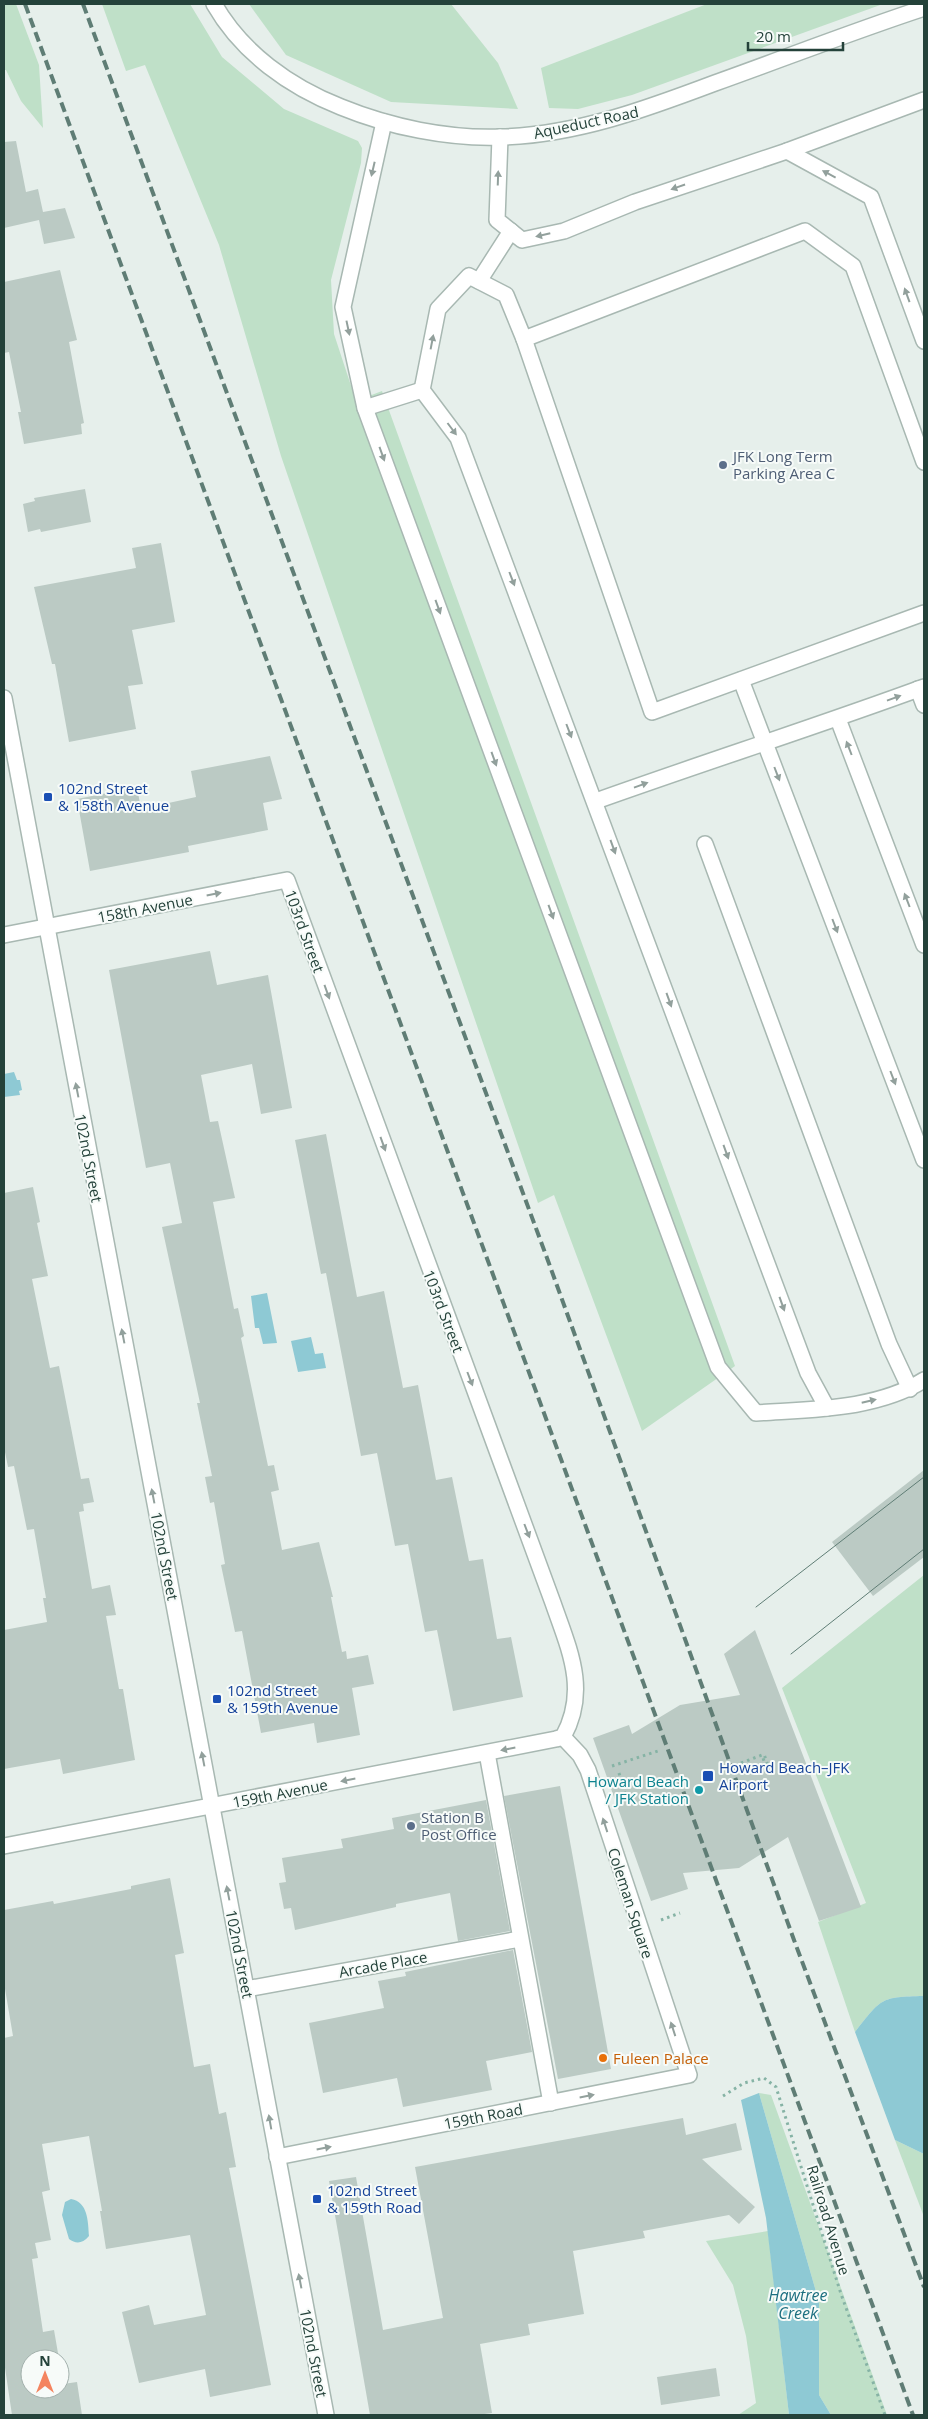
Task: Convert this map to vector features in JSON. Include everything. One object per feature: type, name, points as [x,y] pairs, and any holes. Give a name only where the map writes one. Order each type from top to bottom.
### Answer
[{"type":"street","name":"Aqueduct Road","points":[[214,4],[246,47],[283,76],[327,102],[384,122],[447,134],[500,137],[570,129],[643,110],[924,8]]},
{"type":"street","points":[[500,137],[497,220],[522,240],[564,231],[635,202],[787,151],[924,100]]},
{"type":"street","points":[[384,122],[343,307],[365,408],[718,1367],[756,1413],[827,1408],[870,1401],[910,1389],[924,1380]]},
{"type":"street","points":[[787,151],[872,197],[924,341]]},
{"type":"street","points":[[479,281],[511,231]]},
{"type":"street","points":[[524,339],[805,231],[853,266],[924,462]]},
{"type":"street","points":[[827,1408],[808,1374],[596,802],[458,438],[422,390],[438,309],[469,276],[506,295],[524,339],[652,712],[924,613]]},
{"type":"street","points":[[365,408],[422,390]]},
{"type":"street","points":[[741,680],[924,1160]]},
{"type":"street","points":[[596,802],[838,719],[921,688],[924,705]]},
{"type":"street","name":"102nd Street","points":[[4,698],[326,2415]]},
{"type":"street","points":[[838,719],[924,945]]},
{"type":"street","points":[[705,844],[889,1344],[910,1389]]},
{"type":"street","name":"158th Avenue","points":[[4,935],[287,880]]},
{"type":"street","name":"103rd Street","points":[[287,880],[408,1215],[553,1602],[574,1666],[576,1694],[573,1712],[559,1738]]},
{"type":"street","name":"159th Avenue","points":[[4,1846],[559,1738]]},
{"type":"street","name":"Coleman Square","points":[[559,1738],[580,1755],[588,1770],[689,2075]]},
{"type":"street","points":[[487,1753],[551,2103]]},
{"type":"street","name":"Arcade Place","points":[[246,1990],[520,1939]]},
{"type":"street","name":"159th Road","points":[[277,2157],[689,2075]]},
{"type":"path","points":[[612,1766],[661,1750]]},
{"type":"path","points":[[741,1764],[762,1755],[766,1767],[768,1766],[764,1754]]},
{"type":"path","points":[[660,1920],[680,1913]]},
{"type":"path","name":"Railroad Avenue","points":[[723,2096],[744,2083],[764,2078],[776,2087],[841,2294],[885,2415]]},
{"type":"green space","points":[[4,4],[16,4],[39,65],[43,128],[21,101],[6,70],[4,70]]},
{"type":"green space","points":[[102,4],[190,4],[222,57],[284,109],[358,141],[362,148],[361,163],[331,280],[334,334],[356,401],[382,391],[735,1366],[642,1431],[554,1195],[538,1203],[281,456],[219,245],[145,65],[126,71]]},
{"type":"green space","points":[[249,4],[451,4],[498,63],[518,109],[391,102],[286,55]]},
{"type":"green space","points":[[707,4],[883,4],[632,95],[578,109],[549,108],[541,68]]},
{"type":"green space","points":[[924,1575],[924,1996],[898,1997],[883,2002],[871,2012],[855,2032],[818,1922],[866,1903],[782,1688]]},
{"type":"green space","points":[[759,2093],[771,2095],[887,2415],[831,2415],[819,2395],[819,2302]]},
{"type":"green space","points":[[895,2140],[924,2154],[924,2217]]},
{"type":"green space","points":[[768,2231],[789,2415],[738,2415],[756,2403],[746,2336],[733,2285],[706,2241]]},
{"type":"water","points":[[14,1072],[17,1080],[20,1080],[22,1090],[19,1091],[20,1095],[4,1097],[4,1074]]},
{"type":"water","points":[[267,1293],[277,1343],[263,1344],[259,1328],[255,1328],[251,1296]]},
{"type":"water","points":[[311,1337],[315,1354],[323,1353],[326,1368],[298,1372],[291,1341]]},
{"type":"water","points":[[924,1996],[924,2154],[895,2140],[855,2032],[871,2012],[883,2002],[898,1997]]},
{"type":"water","name":"Hawtree Creek","points":[[759,2093],[819,2302],[819,2395],[831,2415],[789,2415],[766,2218],[741,2100]]},
{"type":"water","points":[[71,2199],[81,2204],[86,2213],[89,2236],[84,2241],[74,2242],[69,2239],[62,2215],[65,2202]]},
{"type":"building","points":[[16,141],[26,192],[38,189],[43,212],[65,208],[75,238],[44,244],[39,220],[4,228],[4,142]]},
{"type":"building","points":[[60,270],[77,340],[69,342],[84,423],[81,424],[82,434],[24,444],[18,412],[21,412],[9,352],[4,353],[4,282]]},
{"type":"building","points":[[85,489],[91,522],[41,532],[40,529],[28,532],[23,504],[35,501],[34,498]]},
{"type":"building","points":[[161,543],[175,622],[132,630],[143,684],[128,686],[136,729],[69,742],[55,664],[52,664],[34,587],[136,568],[132,548]]},
{"type":"building","points":[[270,756],[282,799],[263,803],[268,830],[188,846],[189,852],[90,871],[77,799],[137,787],[141,809],[196,797],[191,771]]},
{"type":"building","points":[[210,951],[217,985],[268,975],[292,1108],[261,1114],[252,1064],[201,1075],[210,1122],[218,1121],[235,1198],[213,1202],[234,1309],[238,1308],[244,1336],[241,1338],[268,1466],[274,1465],[279,1490],[271,1492],[282,1550],[319,1542],[333,1597],[331,1597],[342,1652],[346,1651],[347,1659],[368,1655],[374,1684],[352,1688],[360,1735],[317,1743],[314,1723],[261,1733],[242,1631],[235,1632],[221,1565],[225,1564],[214,1502],[210,1503],[205,1477],[212,1476],[197,1403],[200,1403],[162,1227],[182,1223],[170,1163],[146,1168],[109,970]]},
{"type":"building","points":[[326,1134],[357,1297],[384,1291],[403,1388],[418,1385],[436,1480],[452,1477],[469,1561],[483,1559],[497,1639],[511,1637],[523,1697],[453,1711],[437,1630],[425,1632],[408,1544],[395,1546],[377,1453],[361,1456],[326,1273],[321,1274],[295,1140]]},
{"type":"building","points":[[33,1187],[40,1222],[37,1223],[48,1276],[32,1279],[50,1368],[59,1366],[81,1479],[89,1478],[94,1502],[83,1504],[84,1511],[79,1512],[92,1589],[110,1585],[116,1615],[106,1616],[119,1689],[123,1689],[135,1760],[63,1774],[60,1759],[4,1769],[4,1630],[47,1622],[43,1598],[46,1598],[34,1529],[27,1530],[14,1466],[8,1467],[4,1447],[4,1193]]},
{"type":"building","points":[[924,1470],[924,1557],[873,1596],[832,1542]]},
{"type":"building","name":"Howard Beach / JFK Station","points":[[755,1630],[861,1907],[819,1921],[788,1837],[739,1868],[683,1873],[688,1889],[651,1901],[593,1738],[629,1725],[632,1734],[680,1705],[740,1695],[724,1654]]},
{"type":"building","points":[[560,1786],[611,2069],[558,2079],[504,1796]]},
{"type":"building","points":[[486,1800],[510,1931],[458,1941],[450,1893],[396,1904],[396,1907],[295,1930],[291,1908],[284,1909],[279,1883],[286,1882],[282,1858],[343,1848],[341,1839],[394,1829],[392,1818]]},
{"type":"building","points":[[170,1878],[184,1953],[175,1955],[194,2067],[210,2064],[219,2114],[226,2112],[236,2167],[229,2168],[271,2385],[210,2397],[205,2369],[139,2383],[122,2312],[149,2305],[154,2325],[206,2315],[190,2235],[106,2249],[100,2211],[102,2211],[89,2136],[42,2144],[50,2190],[42,2192],[51,2240],[35,2243],[38,2258],[32,2259],[43,2332],[54,2330],[57,2349],[20,2349],[20,2399],[70,2399],[70,2383],[77,2382],[82,2415],[12,2415],[4,2361],[4,2038],[13,2036],[4,1983],[4,1910],[53,1901],[54,1904],[131,1889],[131,1886]]},
{"type":"building","points":[[513,1950],[532,2052],[486,2061],[492,2090],[403,2107],[397,2078],[323,2093],[309,2023],[384,2008],[378,1981],[406,1976],[405,1972]]},
{"type":"building","points":[[683,2118],[686,2135],[736,2123],[742,2150],[702,2159],[755,2207],[739,2224],[729,2215],[643,2231],[645,2238],[573,2251],[584,2314],[528,2324],[530,2335],[480,2344],[492,2413],[477,2415],[370,2415],[329,2181],[356,2177],[383,2330],[443,2318],[415,2167]]},
{"type":"building","points":[[716,2368],[720,2396],[661,2405],[657,2377]]},
{"type":"tram line","points":[[756,1607],[924,1477]]},
{"type":"tram line","points":[[791,1654],[924,1549]]},
{"type":"railway","points":[[25,4],[913,2415]]},
{"type":"railway","points":[[83,4],[547,1258],[794,1940],[924,2287]]},
{"type":"place","name":"JFK Long Term Parking Area C","points":[[723,465]]},
{"type":"place","name":"102nd Street & 158th Avenue","points":[[48,797]]},
{"type":"place","name":"102nd Street & 159th Avenue","points":[[217,1699]]},
{"type":"place","name":"Howard Beach–JFK Airport","points":[[708,1776]]},
{"type":"place","name":"Howard Beach / JFK Station","points":[[699,1790]]},
{"type":"place","name":"Station B Post Office","points":[[411,1826]]},
{"type":"place","name":"Fuleen Palace","points":[[603,2058]]},
{"type":"place","name":"102nd Street & 159th Road","points":[[317,2199]]}]
